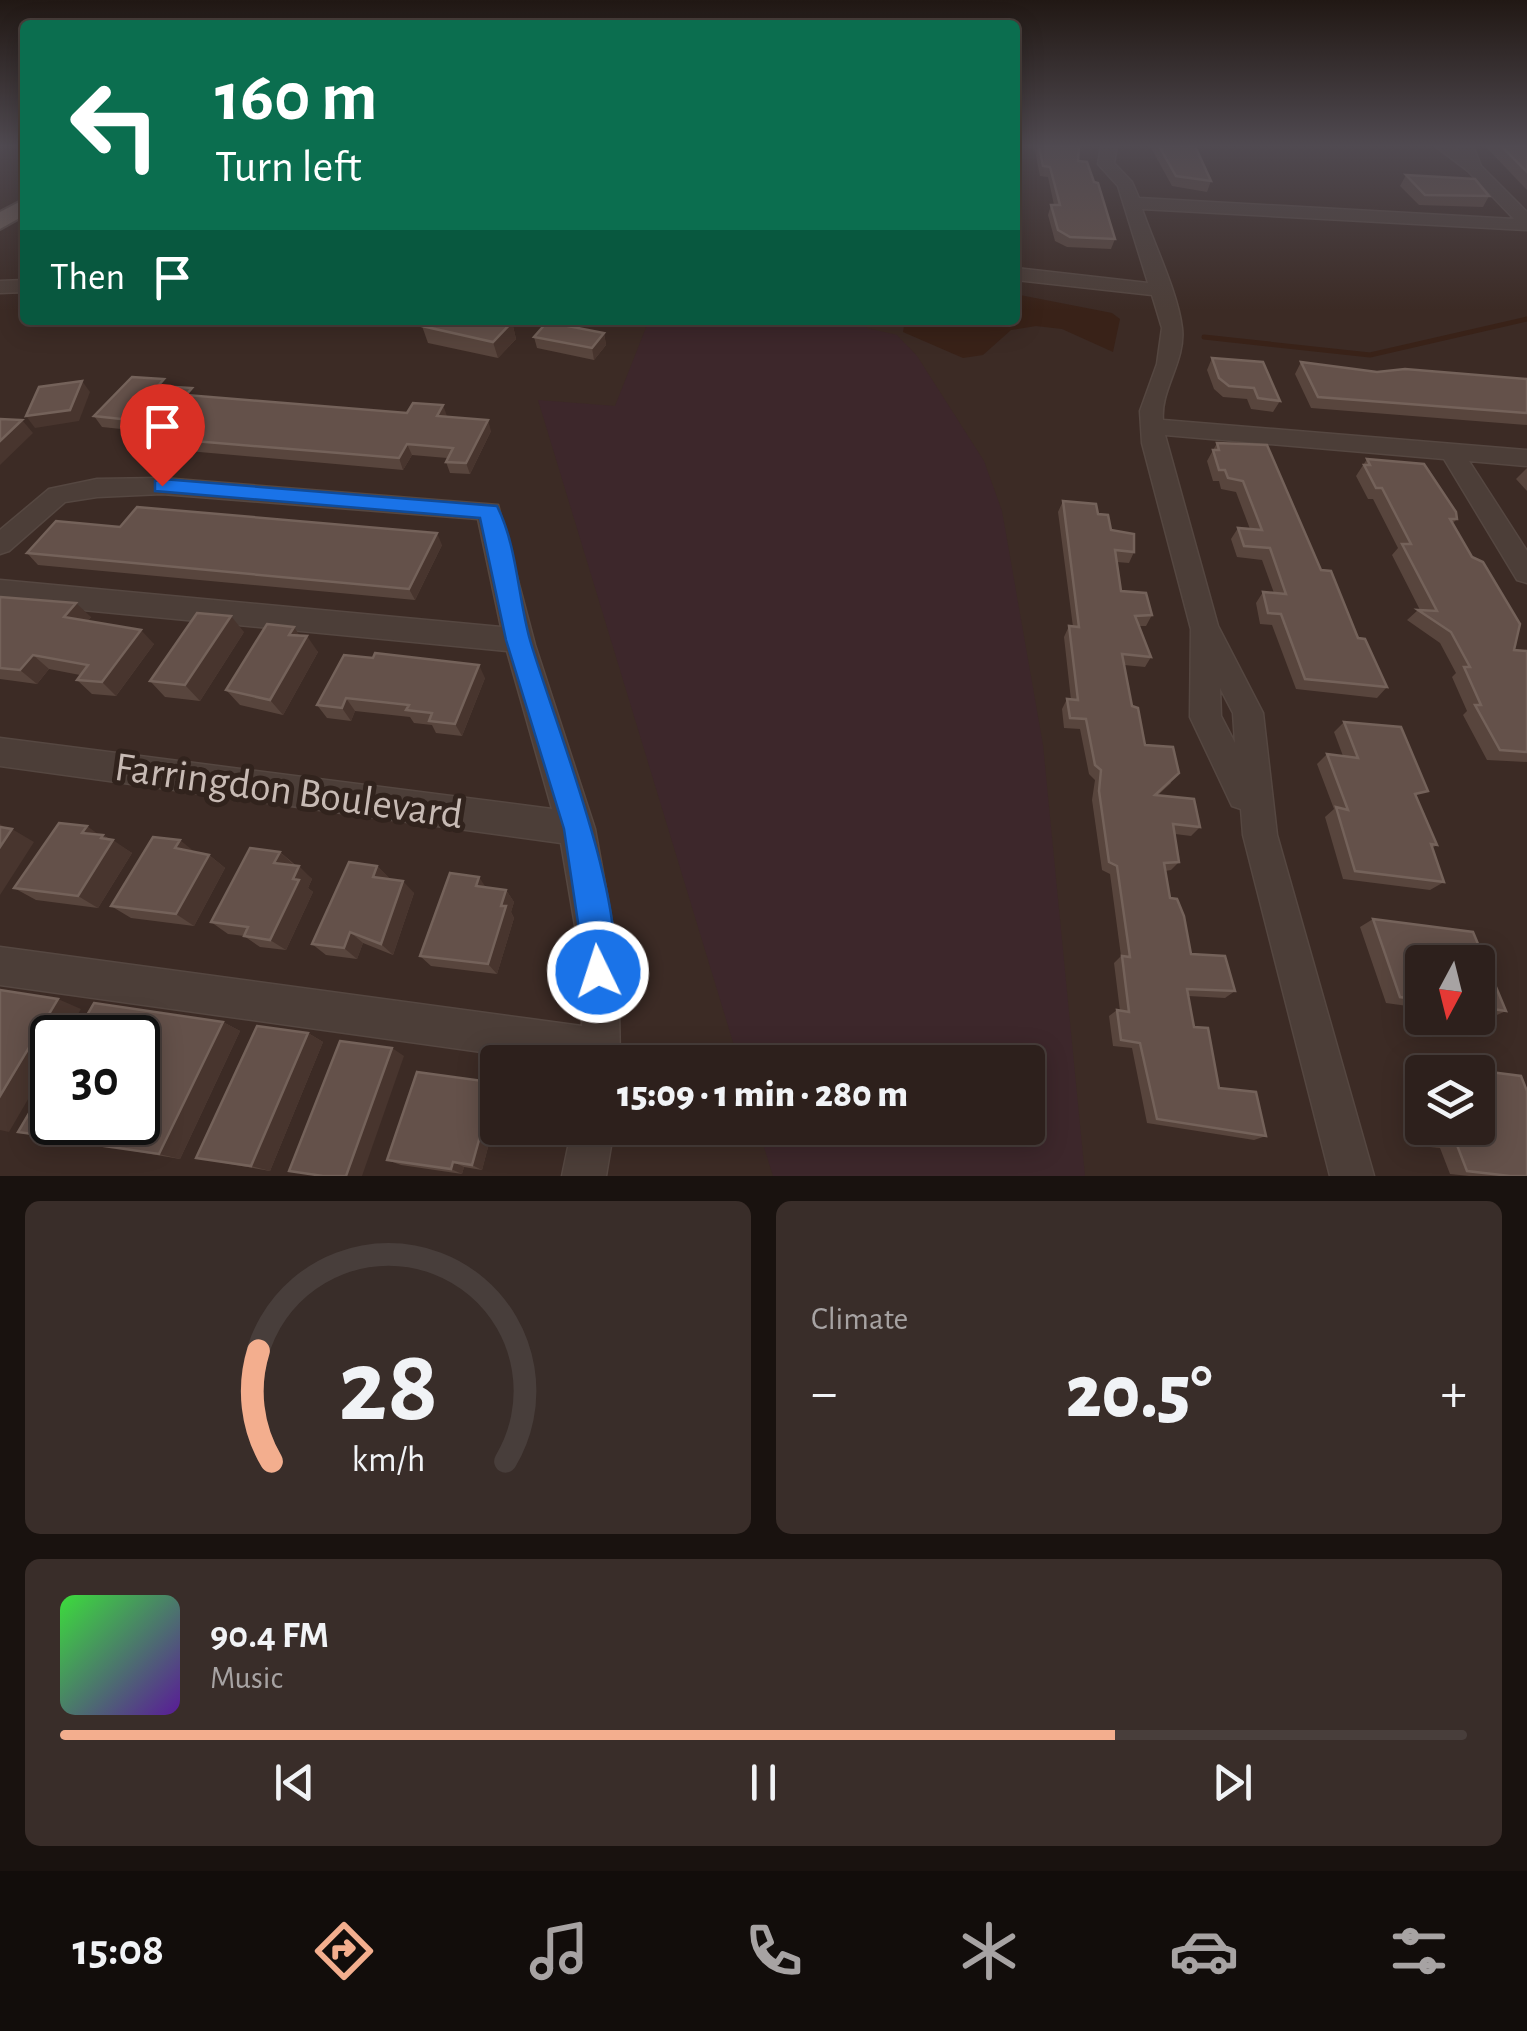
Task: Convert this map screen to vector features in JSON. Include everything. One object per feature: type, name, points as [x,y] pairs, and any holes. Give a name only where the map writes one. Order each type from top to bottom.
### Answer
[{"type":"street","points":[[1131,201],[1172,328],[1172,344],[1155,392],[1153,428],[1204,626],[1206,717],[1234,770],[1260,835],[1352,1176]]},
{"type":"street","points":[[1223,201],[1527,223]]},
{"type":"street","points":[[1506,201],[1527,223]]},
{"type":"street","points":[[1020,275],[1160,290]]},
{"type":"street","points":[[1153,428],[1527,458]]},
{"type":"street","points":[[1452,453],[1527,574]]},
{"type":"street","points":[[0,544],[57,484],[162,486],[489,511],[518,640],[578,829],[597,933],[600,1045]]},
{"type":"street","points":[[0,591],[518,640]]},
{"type":"street","name":"Farringdon Boulevard","points":[[0,752],[578,829]]},
{"type":"street","points":[[0,966],[527,1045]]},
{"type":"street","points":[[584,1176],[590,1145]]},
{"type":"shaded area","points":[[1020,295],[1112,313],[1120,319],[1113,352],[1062,329],[1036,326],[1011,330],[983,355],[963,358],[903,332],[904,325],[1020,325]]},
{"type":"shaded area","points":[[647,325],[866,325],[897,335],[917,356],[984,461],[1002,511],[1043,745],[1085,1176],[773,1176],[763,1145],[1045,1145],[1045,1045],[734,1045],[538,400],[615,406]]},
{"type":"building","points":[[1059,201],[1103,201],[1115,239],[1070,237],[1058,230],[1051,205],[1060,205]]},
{"type":"building","points":[[423,325],[509,325],[493,342]]},
{"type":"building","points":[[544,325],[604,333],[592,348],[534,337]]},
{"type":"building","points":[[1212,358],[1263,362],[1280,401],[1258,398],[1254,388],[1229,386],[1219,378]]},
{"type":"building","points":[[1301,362],[1377,372],[1405,369],[1527,379],[1527,413],[1318,397]]},
{"type":"building","points":[[132,377],[164,379],[158,386],[192,388],[186,395],[407,413],[413,403],[443,405],[437,416],[488,420],[466,463],[446,462],[453,448],[407,444],[399,458],[146,437],[158,423],[94,416]]},
{"type":"building","points":[[82,381],[70,410],[26,416],[39,387]]},
{"type":"building","points":[[0,419],[22,420],[0,441]]},
{"type":"building","points":[[1217,443],[1267,445],[1321,570],[1331,571],[1358,638],[1365,639],[1387,687],[1305,679],[1281,614],[1268,613],[1263,592],[1286,594],[1270,548],[1244,546],[1238,528],[1262,530],[1243,481],[1228,478],[1225,470],[1219,470],[1213,450],[1219,450]]},
{"type":"building","points":[[1367,459],[1424,464],[1456,512],[1457,519],[1450,519],[1472,557],[1483,562],[1520,624],[1514,650],[1527,651],[1527,752],[1500,750],[1475,705],[1481,705],[1464,667],[1470,667],[1451,632],[1418,610],[1437,611],[1402,544],[1411,544],[1382,488],[1376,488],[1364,465],[1370,465]]},
{"type":"building","points":[[1063,501],[1096,504],[1098,514],[1108,515],[1111,530],[1134,534],[1134,552],[1115,550],[1121,591],[1146,593],[1152,615],[1135,616],[1151,657],[1122,654],[1132,706],[1138,708],[1145,745],[1173,747],[1179,773],[1155,795],[1194,799],[1200,827],[1173,824],[1179,862],[1164,863],[1170,898],[1177,899],[1184,916],[1191,954],[1225,956],[1235,991],[1187,989],[1194,1027],[1208,1028],[1219,1088],[1256,1092],[1266,1136],[1157,1119],[1140,1043],[1121,1040],[1117,1010],[1129,1012],[1122,956],[1130,957],[1117,866],[1109,862],[1099,791],[1101,770],[1095,765],[1086,719],[1070,718],[1067,699],[1078,700],[1069,626],[1079,627]]},
{"type":"building","points":[[137,507],[437,533],[409,589],[27,553],[56,521],[120,527]]},
{"type":"building","points":[[0,597],[76,603],[64,617],[141,630],[102,682],[77,680],[88,665],[33,655],[20,670],[0,668]]},
{"type":"building","points":[[197,613],[231,616],[185,685],[150,681]]},
{"type":"building","points":[[267,624],[294,627],[289,635],[307,636],[270,700],[226,690]]},
{"type":"building","points":[[375,653],[479,665],[455,724],[429,721],[432,713],[406,710],[409,705],[346,698],[342,708],[317,705],[344,655],[373,658]]},
{"type":"building","points":[[1344,722],[1401,727],[1428,791],[1415,794],[1437,845],[1431,844],[1444,882],[1355,871],[1336,807],[1348,810],[1327,754],[1358,758]]},
{"type":"building","points":[[59,823],[87,826],[82,833],[113,840],[78,896],[14,888]]},
{"type":"building","points":[[0,827],[12,829],[0,847]]},
{"type":"building","points":[[153,837],[180,840],[175,848],[209,855],[176,914],[111,906]]},
{"type":"building","points":[[250,848],[280,852],[274,863],[299,866],[293,879],[299,880],[270,940],[244,936],[248,927],[211,922]]},
{"type":"building","points":[[349,862],[377,866],[373,877],[403,881],[381,944],[350,932],[344,948],[312,944]]},
{"type":"building","points":[[450,873],[479,877],[476,886],[506,890],[501,906],[506,906],[488,964],[420,956]]},
{"type":"building","points":[[1373,919],[1473,932],[1478,945],[1405,945],[1405,998],[1400,997]]},
{"type":"building","points":[[1495,985],[1506,1011],[1495,1009]]},
{"type":"building","points":[[0,990],[58,999],[48,1015],[30,1015],[30,1046],[0,1096]]},
{"type":"building","points":[[94,1003],[223,1022],[159,1154],[104,1146],[160,1145],[160,1015],[87,1015]]},
{"type":"building","points":[[257,1026],[308,1033],[251,1166],[196,1158]]},
{"type":"building","points":[[340,1041],[392,1048],[346,1176],[289,1171]]},
{"type":"building","points":[[417,1072],[480,1081],[480,1136],[472,1165],[453,1162],[451,1169],[387,1160]]},
{"type":"building","points":[[1495,1073],[1521,1076],[1527,1091],[1527,1176],[1467,1171],[1457,1145],[1495,1145]]},
{"type":"building","points":[[30,1112],[30,1134],[18,1132]]},
{"type":"waterway","points":[[1204,337],[1370,355],[1527,319]]},
{"type":"route","points":[[162,486],[489,511],[518,640],[578,829],[597,933],[598,972]]}]
